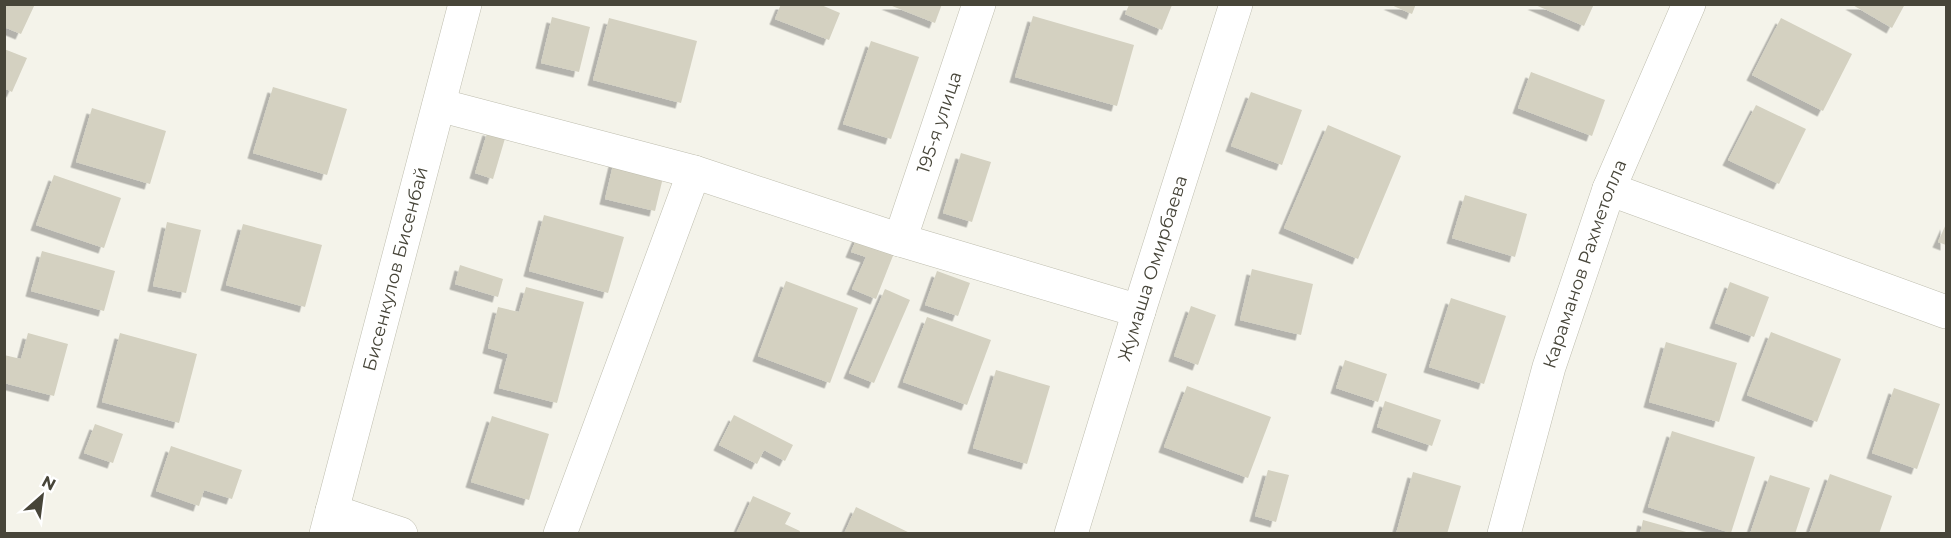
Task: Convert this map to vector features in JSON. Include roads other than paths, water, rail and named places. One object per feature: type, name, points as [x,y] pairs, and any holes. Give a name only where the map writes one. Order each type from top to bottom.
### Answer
[{"type":"street","name":"Бисенкулов Бисенбай","points":[[329,522],[465,4]]},
{"type":"street","name":"195-я улица","points":[[900,240],[979,4]]},
{"type":"street","name":"Жумаша Омирбаева","points":[[1071,534],[1236,4]]},
{"type":"street","name":"Караманов Рахметолла","points":[[1504,534],[1549,367],[1609,189],[1689,4]]},
{"type":"street","points":[[439,105],[694,172],[900,240],[1139,310]]},
{"type":"street","points":[[561,534],[694,172]]},
{"type":"street","points":[[1609,189],[1947,312]]},
{"type":"street","points":[[329,522],[401,534]]}]
